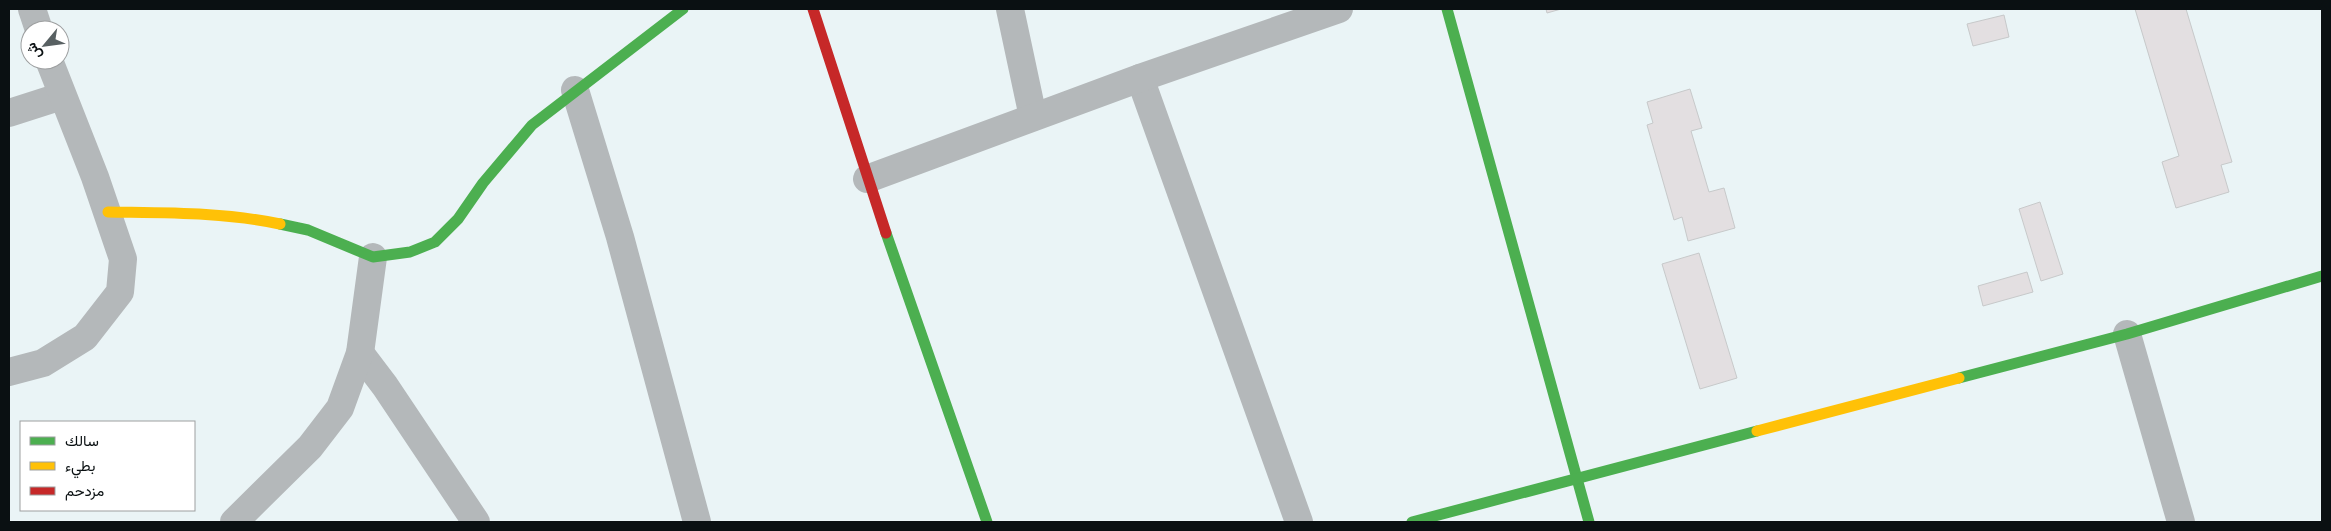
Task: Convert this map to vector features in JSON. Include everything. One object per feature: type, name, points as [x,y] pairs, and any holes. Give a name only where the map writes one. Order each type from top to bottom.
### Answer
[{"type":"street","points":[[108,212],[191,212],[246,217],[308,230],[373,257],[410,252],[435,242],[458,219],[483,182],[532,124],[683,9]]},
{"type":"street","points":[[813,9],[867,179],[987,522]]},
{"type":"street","points":[[1010,9],[1033,118]]},
{"type":"street","points":[[867,179],[1140,78],[1339,9]]},
{"type":"street","points":[[1447,9],[1589,522]]},
{"type":"street","points":[[9,372],[44,363],[85,337],[120,292],[124,260],[108,212],[53,70]]},
{"type":"street","points":[[1140,78],[1299,522]]},
{"type":"street","points":[[575,90],[620,237],[696,522]]},
{"type":"street","points":[[9,113],[62,96]]},
{"type":"street","points":[[234,522],[310,447],[340,408],[360,353],[373,257]]},
{"type":"street","points":[[1412,522],[2127,334],[2322,276]]},
{"type":"street","points":[[2127,334],[2181,522]]},
{"type":"street","points":[[360,353],[385,386],[476,522]]},
{"type":"building","points":[[1546,9],[1561,9],[1547,13]]},
{"type":"building","points":[[2135,9],[2186,9],[2232,162],[2221,165],[2229,192],[2176,208],[2162,162],[2179,156]]},
{"type":"building","points":[[2004,15],[2009,37],[1973,46],[1967,24]]},
{"type":"building","points":[[1690,89],[1702,128],[1691,131],[1709,192],[1724,188],[1735,228],[1688,241],[1682,217],[1674,220],[1647,125],[1653,123],[1647,102]]},
{"type":"building","points":[[2040,202],[2063,274],[2041,281],[2019,209]]},
{"type":"building","points":[[1699,253],[1737,378],[1700,389],[1662,264]]},
{"type":"building","points":[[2027,272],[2033,292],[1983,306],[1978,286]]},
{"type":"traffic: fast","points":[[280,224],[308,230],[373,257],[410,252],[435,242],[458,219],[483,183],[532,125],[683,9]]},
{"type":"traffic: fast","points":[[1447,9],[1589,522]]},
{"type":"traffic: fast","points":[[886,233],[987,522]]},
{"type":"traffic: fast","points":[[1959,378],[2127,334],[2322,276]]},
{"type":"traffic: fast","points":[[1412,522],[1757,431]]},
{"type":"traffic: slow","points":[[108,212],[216,215],[280,224]]},
{"type":"traffic: slow","points":[[1757,431],[1959,378]]},
{"type":"traffic: jam","points":[[813,9],[886,233]]}]
